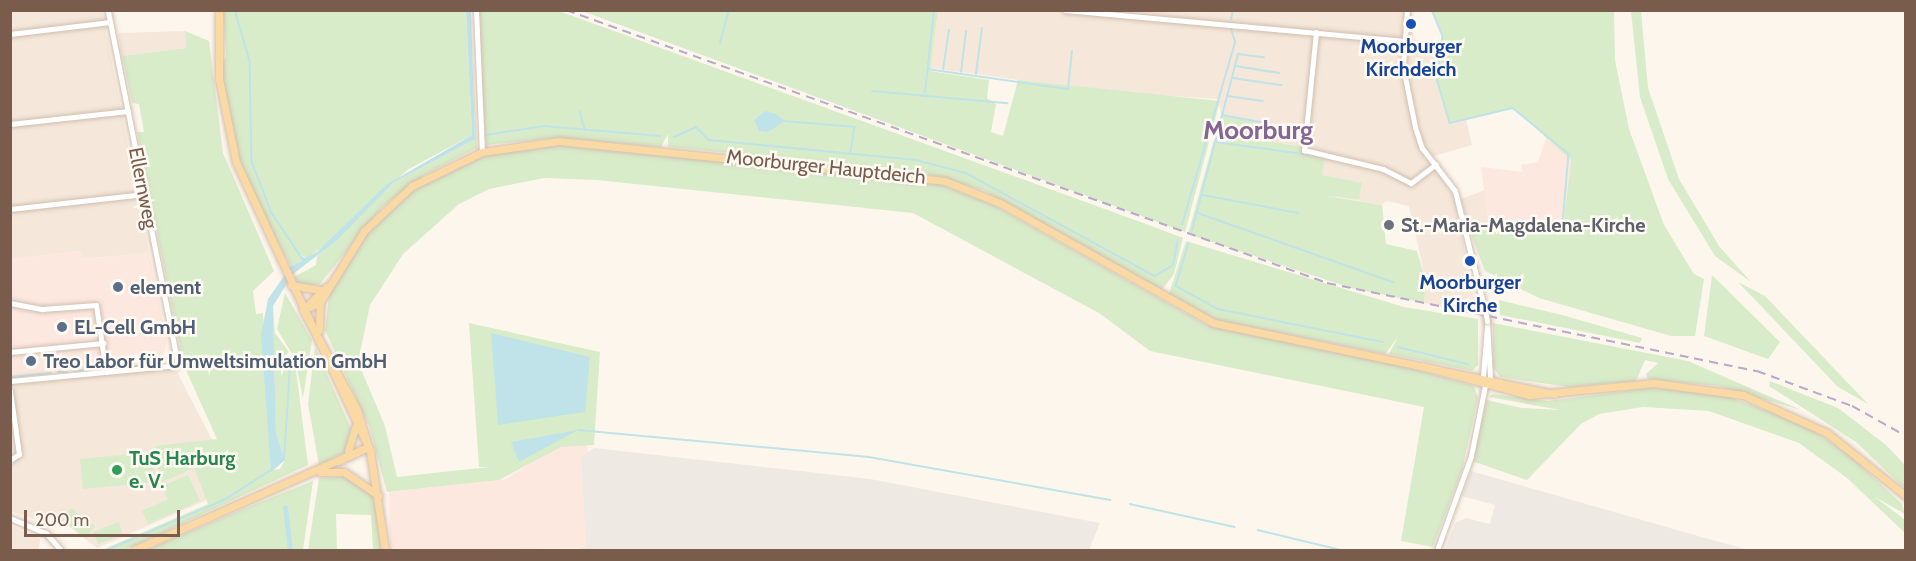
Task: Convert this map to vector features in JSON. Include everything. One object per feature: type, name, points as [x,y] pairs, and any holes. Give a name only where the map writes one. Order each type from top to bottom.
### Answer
[{"type":"main road","points":[[219,10],[219,79],[230,143],[280,265],[290,284],[298,293],[303,310],[368,447]]},
{"type":"main road","name":"Moorburger Hauptdeich","points":[[303,310],[325,288],[386,207],[431,175],[482,152],[559,141],[933,178],[1000,203],[1207,320],[1414,363],[1486,380],[1529,395],[1654,383],[1743,395],[1827,433],[1905,496]]},
{"type":"main road","points":[[298,293],[325,288]]},
{"type":"main road","name":"Moorburger Hauptdeich","points":[[320,302],[325,288]]},
{"type":"main road","points":[[303,310],[320,302],[319,336]]},
{"type":"main road","points":[[303,310],[362,419],[380,498],[385,550]]},
{"type":"main road","points":[[348,452],[355,420]]},
{"type":"main road","points":[[334,462],[348,452],[368,447]]},
{"type":"main road","points":[[134,550],[314,473],[368,447]]},
{"type":"main road","points":[[314,473],[344,472],[380,498]]},
{"type":"street","name":"Ellernweg","points":[[106,372],[178,365],[108,10]]},
{"type":"street","points":[[476,10],[482,152]]},
{"type":"street","points":[[1065,10],[1406,41]]},
{"type":"street","points":[[1407,10],[1403,67],[1419,142],[1455,190],[1487,318],[1486,380],[1468,463],[1437,550]]},
{"type":"street","points":[[10,34],[110,22]]},
{"type":"street","points":[[1316,32],[1302,147],[1383,169],[1411,183],[1436,164]]},
{"type":"street","points":[[10,124],[128,111]]},
{"type":"street","points":[[10,209],[144,194]]},
{"type":"street","points":[[10,303],[42,309],[95,304],[101,312],[106,372],[10,381]]},
{"type":"street","points":[[10,352],[104,344]]},
{"type":"street","points":[[10,391],[19,454],[10,460]]},
{"type":"street","points":[[10,518],[46,533],[61,550]]},
{"type":"shaded area","points":[[10,11],[102,11],[149,253],[82,259],[81,251],[11,259]]},
{"type":"shaded area","points":[[938,11],[1412,11],[1413,39],[1441,47],[1437,79],[1450,122],[1466,119],[1472,145],[1427,158],[1454,197],[1477,313],[1424,303],[1426,281],[1409,206],[1386,201],[1382,205],[1313,193],[1359,199],[1322,175],[1302,147],[1257,139],[1260,122],[1221,114],[1218,99],[1108,92],[930,68]]},
{"type":"shaded area","points":[[185,31],[186,48],[122,56],[118,33]]},
{"type":"shaded area","points":[[1547,135],[1571,160],[1562,234],[1489,230],[1481,167],[1523,172],[1521,165],[1538,162]]},
{"type":"shaded area","points":[[1485,190],[1489,230],[1469,229],[1461,199]]},
{"type":"shaded area","points":[[81,251],[83,259],[149,253],[167,342],[164,354],[151,362],[11,376],[11,259]]},
{"type":"shaded area","points":[[175,368],[212,440],[156,447],[160,482],[194,468],[207,500],[97,548],[55,516],[40,521],[11,511],[11,383]]},
{"type":"shaded area","points":[[585,430],[588,451],[581,456],[587,548],[390,550],[389,492],[505,479]]},
{"type":"shaded area","points":[[594,448],[870,479],[1100,523],[1089,550],[577,550],[586,547],[581,456]]},
{"type":"shaded area","points":[[1471,471],[1749,550],[1445,550],[1455,523],[1466,518],[1490,524],[1495,505],[1462,496]]},
{"type":"shaded area","points":[[11,526],[40,539],[39,550],[11,550]]},
{"type":"green space","points":[[223,11],[466,11],[472,135],[407,170],[331,241],[307,258],[298,254],[302,261],[291,266],[250,192],[237,155],[221,68],[226,56]]},
{"type":"green space","points":[[471,11],[477,148],[426,174],[383,206],[319,285],[299,284],[294,277],[316,265],[317,256],[393,183],[475,139]]},
{"type":"green space","points":[[477,11],[559,11],[1146,224],[1183,238],[1174,274],[1161,291],[983,190],[911,170],[668,147],[668,134],[661,147],[554,138],[486,145]]},
{"type":"green space","points":[[582,11],[938,11],[930,71],[989,80],[987,98],[996,104],[991,132],[1003,136],[1018,80],[1220,101],[1185,232]]},
{"type":"green space","points":[[1432,11],[1614,11],[1615,60],[1629,129],[1664,225],[1694,274],[1704,279],[1695,336],[1671,336],[1539,298],[1485,271],[1469,229],[1562,234],[1571,160],[1513,108],[1450,123],[1437,79],[1443,36]]},
{"type":"green space","points":[[1631,11],[1641,11],[1648,88],[1679,179],[1719,246],[1751,282],[1715,256],[1668,179],[1640,97]]},
{"type":"green space","points":[[185,31],[209,41],[223,153],[274,271],[253,291],[256,314],[263,313],[271,470],[280,469],[285,460],[276,433],[273,306],[275,333],[289,352],[281,360],[281,377],[286,364],[296,370],[308,465],[125,550],[102,550],[208,504],[194,468],[160,483],[155,446],[217,439],[185,368],[240,363],[239,358],[183,362],[137,132],[144,132],[139,104],[132,103],[122,56],[186,48]]},
{"type":"green space","points":[[1221,114],[1260,122],[1257,139],[1302,147],[1325,157],[1322,175],[1362,183],[1359,199],[1327,196],[1382,205],[1386,244],[1417,251],[1426,281],[1424,303],[1351,288],[1188,234]]},
{"type":"green space","points":[[550,144],[939,184],[993,205],[1206,325],[1389,362],[1474,386],[1478,398],[1462,470],[1433,547],[1401,541],[1424,407],[1150,351],[1099,313],[913,213],[597,180],[544,178],[489,189],[459,204],[403,254],[370,305],[358,362],[385,426],[397,477],[489,467],[479,467],[469,323],[600,352],[594,445],[561,447],[499,480],[387,492],[369,426],[325,330],[330,289],[366,232],[418,186],[498,150]]},
{"type":"green space","points":[[1186,241],[1404,307],[1478,319],[1478,365],[1472,371],[1389,354],[1398,337],[1385,354],[1216,320],[1169,294]]},
{"type":"green space","points":[[1712,275],[1780,342],[1768,359],[1704,336]]},
{"type":"green space","points":[[1738,282],[1765,296],[1868,404],[1838,387]]},
{"type":"green space","points":[[285,293],[312,340],[303,398],[295,359],[277,329]]},
{"type":"green space","points":[[1499,300],[1642,338],[1640,343],[1500,315]]},
{"type":"green space","points":[[1493,323],[1688,361],[1801,410],[1718,386],[1648,379],[1646,374],[1658,363],[1645,360],[1636,381],[1569,387],[1500,377],[1493,367]]},
{"type":"green space","points":[[315,347],[353,433],[345,452],[319,465],[308,404]]},
{"type":"green space","points":[[1770,381],[1838,408],[1886,445],[1905,465],[1905,489],[1856,442],[1769,386]]},
{"type":"green space","points":[[1650,388],[1721,394],[1803,424],[1848,454],[1902,504],[1905,514],[1875,497],[1905,520],[1905,533],[1847,478],[1799,443],[1709,411],[1643,407],[1599,414],[1581,424],[1527,480],[1472,461],[1487,400],[1522,408],[1560,410],[1489,397],[1493,394],[1548,401]]},
{"type":"green space","name":"TuS Harburg e. V.","points":[[152,452],[155,482],[83,489],[80,459]]},
{"type":"green space","points":[[188,475],[200,501],[148,524],[142,511],[168,499],[162,486]]},
{"type":"green space","points":[[344,477],[359,482],[376,500],[381,550],[373,550],[371,515],[336,514],[337,550],[308,550],[319,478]]},
{"type":"green space","points":[[313,481],[303,550],[147,550],[243,509]]},
{"type":"green space","points":[[71,508],[95,526],[86,538],[62,520]]},
{"type":"green space","points":[[119,522],[123,535],[98,544],[93,532]]},
{"type":"water","points":[[466,11],[471,11],[475,139],[393,183],[336,241],[293,274],[273,306],[276,433],[285,460],[271,472],[261,335],[268,299],[291,266],[302,261],[298,254],[305,258],[317,252],[386,185],[472,135]]},
{"type":"water","points":[[765,111],[776,114],[785,121],[768,132],[759,131],[754,120]]},
{"type":"water","points":[[491,333],[590,357],[585,412],[498,425]]},
{"type":"water","points":[[578,430],[519,462],[511,442]]},
{"type":"waterway","points":[[235,10],[250,61],[252,162],[272,213],[300,255]]},
{"type":"waterway","points":[[720,43],[729,10]]},
{"type":"waterway","points":[[925,93],[934,10]]},
{"type":"waterway","points":[[1231,20],[1233,10]]},
{"type":"waterway","points":[[1432,10],[1443,36],[1437,79],[1450,123],[1513,108],[1569,154],[1562,234]]},
{"type":"waterway","points":[[976,74],[982,28]]},
{"type":"waterway","points":[[1182,225],[1235,42],[1231,29]]},
{"type":"waterway","points":[[943,70],[949,30]]},
{"type":"waterway","points":[[961,72],[966,31]]},
{"type":"waterway","points":[[927,69],[1068,89],[1072,51]]},
{"type":"waterway","points":[[1192,231],[1238,54],[1264,57]]},
{"type":"waterway","points":[[1236,66],[1279,73]]},
{"type":"waterway","points":[[1233,78],[1281,85]]},
{"type":"waterway","points":[[872,91],[1007,103]]},
{"type":"waterway","points":[[1228,96],[1263,101]]},
{"type":"waterway","points":[[580,111],[585,130]]},
{"type":"waterway","points":[[1223,115],[1270,124]]},
{"type":"waterway","points":[[785,121],[855,127],[851,152]]},
{"type":"waterway","points":[[486,135],[544,126],[661,136]]},
{"type":"waterway","points":[[674,137],[696,127],[709,140],[916,160],[966,173],[1155,276],[1173,265],[1178,240]]},
{"type":"waterway","points":[[1220,129],[1266,138]]},
{"type":"waterway","points":[[1216,142],[1324,157]]},
{"type":"waterway","points":[[1203,195],[1298,213]]},
{"type":"waterway","points":[[1198,213],[1393,282]]},
{"type":"waterway","points":[[1189,243],[1176,286],[1218,309],[1383,342]]},
{"type":"waterway","points":[[33,310],[40,312]]},
{"type":"waterway","points":[[1398,347],[1468,364]]},
{"type":"waterway","points":[[141,365],[153,364]]},
{"type":"waterway","points":[[115,368],[136,366]]},
{"type":"waterway","points":[[284,460],[290,368]]},
{"type":"waterway","points":[[91,369],[96,369]]},
{"type":"waterway","points":[[74,371],[83,370]]},
{"type":"waterway","points":[[58,372],[67,372]]},
{"type":"waterway","points":[[10,377],[51,373]]},
{"type":"waterway","points":[[578,430],[869,457],[1110,500]]},
{"type":"waterway","points":[[107,550],[226,499],[271,470]]},
{"type":"waterway","points":[[1130,504],[1235,527]]},
{"type":"waterway","points":[[285,507],[290,550]]},
{"type":"waterway","points":[[1258,530],[1341,550]]},
{"type":"railway","points":[[566,10],[1327,283],[1757,371],[1852,406],[1906,436]]},
{"type":"place","name":"Moorburger Kirchdeich","points":[[1411,24]]},
{"type":"place","name":"St.-Maria-Magdalena-Kirche","points":[[1389,225]]},
{"type":"place","name":"Moorburger Kirche","points":[[1470,261]]},
{"type":"place","name":"element","points":[[118,287]]},
{"type":"place","name":"EL-Cell GmbH","points":[[62,327]]},
{"type":"place","name":"Treo Labor für Umweltsimulation GmbH","points":[[31,361]]},
{"type":"place","name":"TuS Harburg e. V.","points":[[117,470]]},
{"type":"district","name":"Moorburg","points":[[1258,131]]}]
